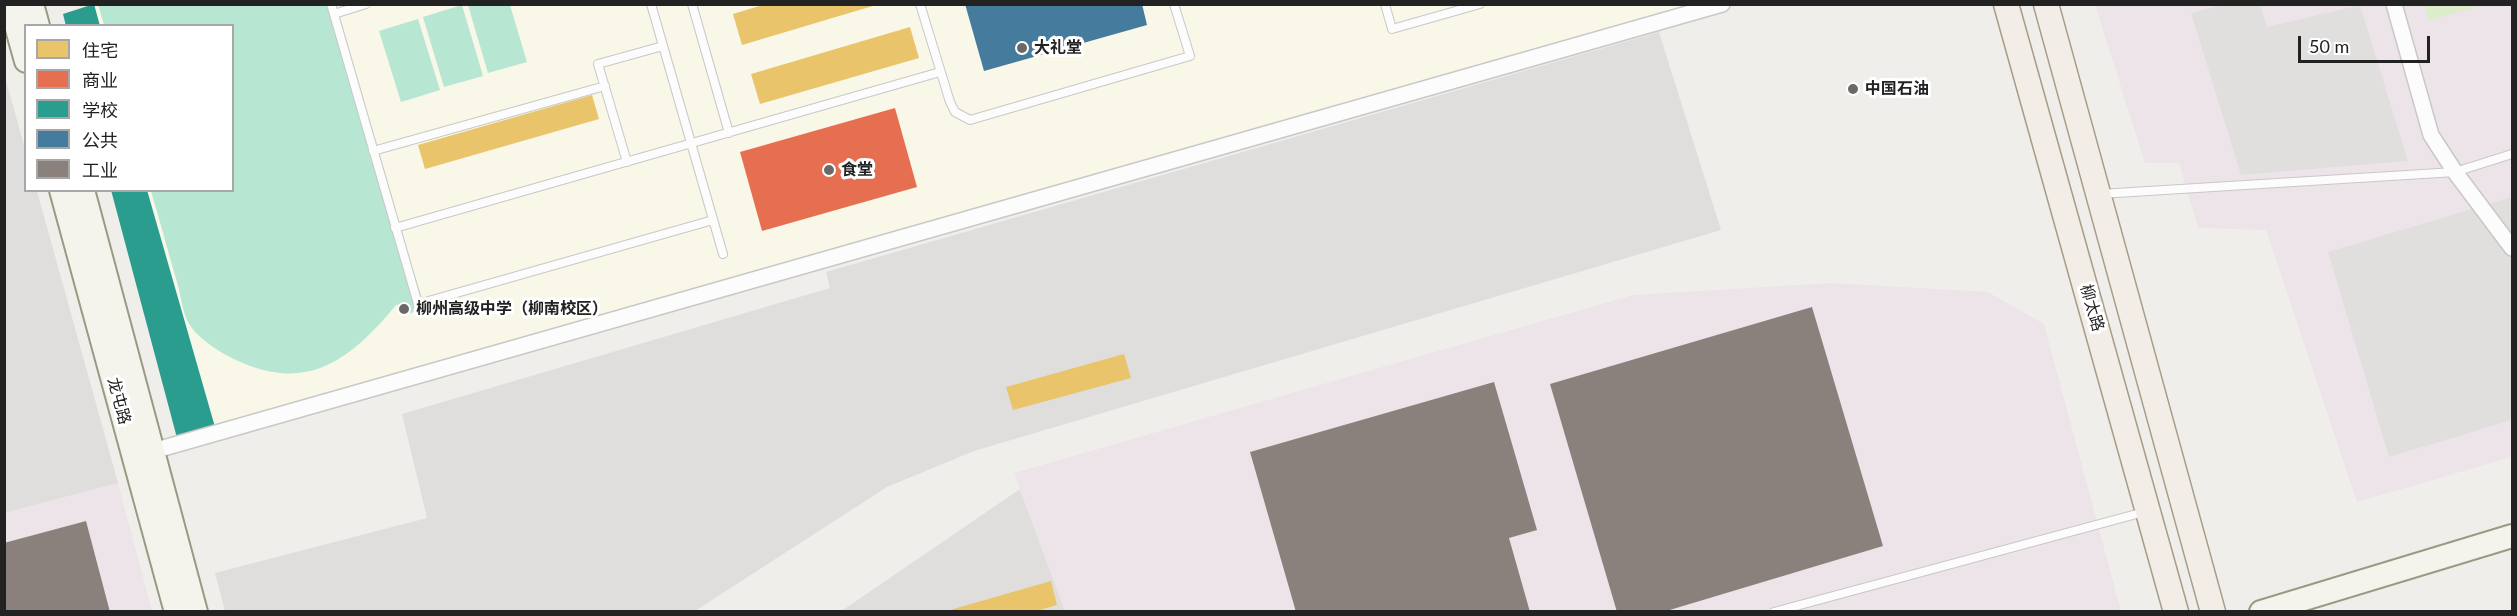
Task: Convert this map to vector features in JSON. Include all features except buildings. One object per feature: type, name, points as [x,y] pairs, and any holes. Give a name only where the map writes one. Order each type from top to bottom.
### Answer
[{"type":"main road","points":[[10,4],[24,54]]},
{"type":"main road","points":[[32,4],[37,24]]},
{"type":"main road","name":"柳太路","points":[[2006,4],[2176,612]]},
{"type":"main road","points":[[2046,4],[2213,612]]},
{"type":"main road","name":"龙屯路","points":[[62,192],[196,612]]},
{"type":"main road","name":"龙屯路","points":[[83,192],[144,453],[176,612]]},
{"type":"main road","points":[[2261,612],[2512,536]]},
{"type":"street","points":[[144,453],[1722,4]]},
{"type":"street","points":[[2394,4],[2431,135],[2455,172],[2512,248]]},
{"type":"lane","points":[[331,4],[418,304],[713,220]]},
{"type":"lane","points":[[334,14],[366,4]]},
{"type":"lane","points":[[651,4],[723,254]]},
{"type":"lane","points":[[692,4],[729,133]]},
{"type":"lane","points":[[920,4],[954,112],[970,120],[1190,56],[1175,5]]},
{"type":"lane","points":[[1385,4],[1392,29],[1480,4]]},
{"type":"lane","points":[[627,162],[598,64],[663,46]]},
{"type":"lane","points":[[395,228],[940,72]]},
{"type":"lane","points":[[373,151],[605,86]]},
{"type":"lane","points":[[2099,194],[2455,172],[2512,154]]},
{"type":"lane","points":[[1774,612],[2148,511]]},
{"type":"shaded area","name":"柳州高级中学（柳南校区）","points":[[94,5],[1687,5],[215,427],[147,192],[234,192],[234,24],[100,24]]},
{"type":"shaded area","points":[[2095,5],[2512,5],[2512,457],[2357,502],[2266,230],[2198,228],[2179,163],[2145,163]]},
{"type":"shaded area","points":[[2222,5],[2260,5],[2267,27],[2360,5],[2408,161],[2241,175],[2191,13]]},
{"type":"shaded area","points":[[1659,32],[1721,230],[974,451],[887,487],[695,611],[225,611],[215,573],[427,518],[402,414],[830,288],[826,272]]},
{"type":"shaded area","points":[[4,73],[24,145],[24,192],[37,192],[118,483],[5,513]]},
{"type":"shaded area","points":[[2512,197],[2512,420],[2389,457],[2328,252]]},
{"type":"shaded area","points":[[1831,283],[1988,292],[2044,324],[2121,611],[1065,611],[1014,473],[1633,295]]},
{"type":"shaded area","points":[[118,483],[152,611],[5,612],[5,513]]},
{"type":"shaded area","points":[[1020,489],[1065,611],[840,612]]},
{"type":"green space","points":[[98,4],[328,5],[425,308],[402,316],[397,304],[363,341],[345,355],[326,366],[306,372],[284,373],[260,369],[228,356],[202,338],[192,328],[184,313],[151,192],[234,192],[234,24],[104,24]]},
{"type":"green space","points":[[2424,4],[2483,5],[2429,21]]},
{"type":"green space","points":[[462,5],[483,76],[444,87],[423,17]]},
{"type":"green space","points":[[468,5],[510,5],[527,62],[488,73]]},
{"type":"green space","points":[[418,19],[440,90],[401,102],[379,31]]},
{"type":"place","name":"大礼堂","points":[[1022,48]]},
{"type":"place","name":"中国石油","points":[[1853,89]]},
{"type":"place","name":"食堂","points":[[829,170]]},
{"type":"place","name":"柳州高级中学（柳南校区）","points":[[404,309]]}]
